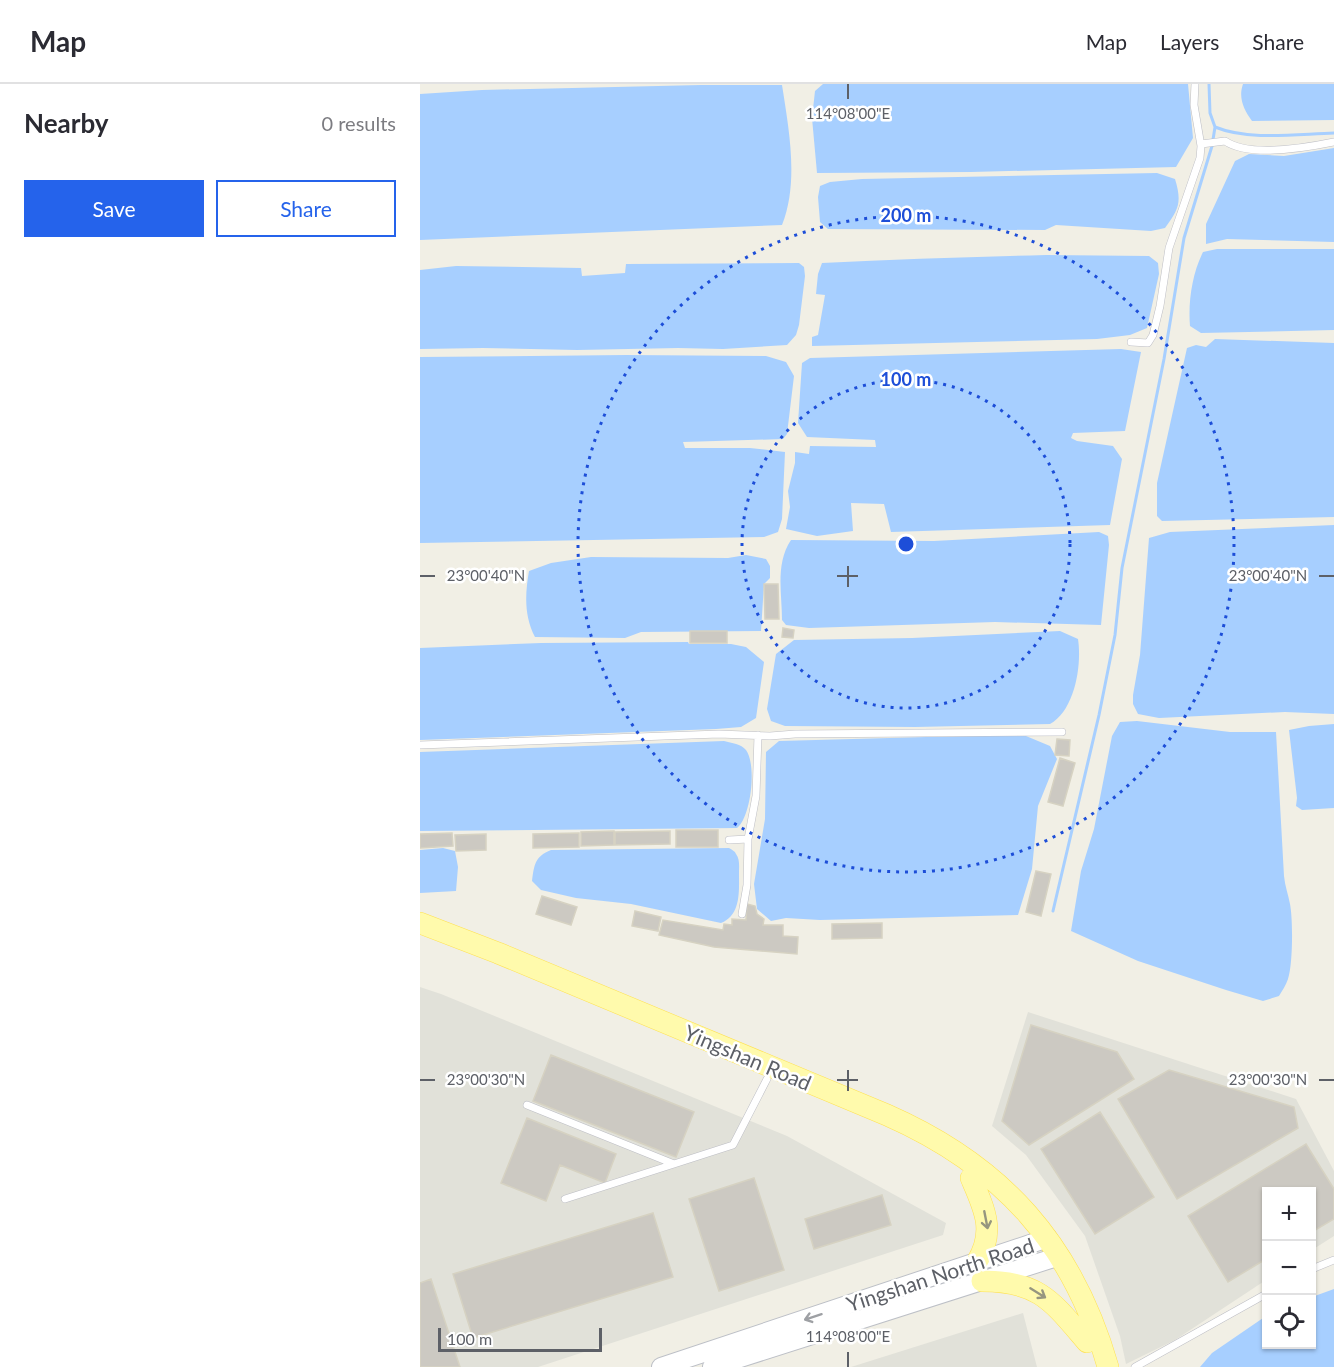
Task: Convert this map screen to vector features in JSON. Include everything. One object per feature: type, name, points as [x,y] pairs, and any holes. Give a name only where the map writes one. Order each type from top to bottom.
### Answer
[{"type":"main road","name":"Yingshan Road","points":[[420,923],[919,1129],[950,1147],[1006,1190],[1087,1305],[1108,1367]]},
{"type":"main road","name":"Yingshan Road","points":[[420,937],[493,965],[913,1141],[943,1158],[971,1178],[1041,1241]]},
{"type":"main road","points":[[971,1178],[988,1222],[986,1244],[979,1271],[1032,1288],[1056,1307],[1087,1342]]},
{"type":"main road","name":"Yingshan North Road","points":[[712,1367],[979,1271],[1041,1241]]},
{"type":"main road","name":"Yingshan Road","points":[[1053,1258],[1087,1342],[1094,1367]]},
{"type":"main road","name":"Yingshan North Road","points":[[661,1367],[979,1271],[1053,1258]]},
{"type":"lane","points":[[1131,342],[1148,343],[1153,335],[1162,297],[1169,248],[1200,158],[1203,143],[1194,105],[1195,84]]},
{"type":"lane","points":[[1203,143],[1219,140],[1245,149],[1264,150],[1334,142]]},
{"type":"lane","points":[[420,745],[719,734],[1062,732]]},
{"type":"lane","points":[[742,914],[747,885],[748,839],[756,796],[758,735]]},
{"type":"lane","points":[[729,840],[748,839]]},
{"type":"lane","points":[[565,1199],[733,1145],[767,1079]]},
{"type":"lane","points":[[527,1105],[674,1164]]},
{"type":"lane","points":[[1316,1267],[1334,1260]]},
{"type":"lane","points":[[1135,1367],[1264,1295]]},
{"type":"shaded area","points":[[420,987],[787,1136],[946,1223],[943,1235],[538,1367],[420,1367]]},
{"type":"shaded area","points":[[1028,1012],[1296,1099],[1334,1171],[1334,1236],[1316,1247],[1316,1187],[1262,1187],[1262,1283],[1175,1340],[1126,1364],[1120,1336],[1085,1236],[1026,1155],[992,1126]]},
{"type":"shaded area","points":[[1023,1313],[1037,1367],[851,1367]]},
{"type":"water","points":[[823,84],[1188,84],[1193,138],[1176,167],[817,173],[812,118],[815,91]]},
{"type":"water","points":[[1243,84],[1334,84],[1334,120],[1252,121],[1243,104],[1241,94]]},
{"type":"water","points":[[782,85],[790,138],[791,174],[787,208],[782,225],[420,240],[420,94],[482,90]]},
{"type":"water","points":[[1334,148],[1334,242],[1227,239],[1206,244],[1206,224],[1235,161],[1249,154],[1284,156]]},
{"type":"water","points":[[1157,173],[1175,179],[1179,200],[1165,228],[1151,231],[1056,225],[1045,230],[828,229],[820,222],[818,197],[820,186],[830,182],[862,179]]},
{"type":"water","points":[[1217,249],[1334,249],[1334,330],[1201,333],[1190,326],[1190,298],[1196,269],[1203,252]]},
{"type":"water","points":[[1046,255],[1149,256],[1158,263],[1159,274],[1147,328],[1130,335],[1097,339],[812,346],[812,337],[818,335],[825,295],[816,294],[818,274],[822,263]]},
{"type":"water","points":[[799,263],[804,267],[805,276],[799,325],[796,335],[787,345],[723,349],[420,349],[420,270],[456,266],[581,268],[582,276],[625,273],[626,264]]},
{"type":"water","points":[[1215,339],[1334,343],[1334,517],[1162,521],[1157,516],[1157,483],[1187,348],[1196,345],[1206,347]]},
{"type":"water","points":[[1121,349],[1141,352],[1125,431],[1073,433],[1071,438],[1077,441],[1113,446],[1122,459],[1110,525],[891,532],[884,504],[851,503],[853,531],[817,536],[786,529],[790,507],[788,491],[795,463],[795,452],[809,454],[810,446],[876,447],[875,440],[807,437],[798,423],[802,363],[810,358]]},
{"type":"water","points":[[766,356],[786,362],[794,376],[787,434],[783,439],[683,442],[685,448],[750,448],[785,452],[782,519],[778,532],[764,537],[420,543],[420,357]]},
{"type":"water","points":[[1334,525],[1334,714],[1285,712],[1159,718],[1138,714],[1133,704],[1133,695],[1140,655],[1149,538],[1170,532]]},
{"type":"water","points":[[1099,532],[1108,536],[1109,545],[1101,625],[995,622],[809,628],[786,625],[782,620],[781,569],[791,540],[934,541]]},
{"type":"water","points":[[746,555],[766,559],[770,566],[770,578],[764,584],[761,631],[641,632],[625,638],[535,637],[531,629],[526,605],[529,571],[551,563],[591,557],[728,558]]},
{"type":"water","points":[[1060,631],[1078,639],[1079,661],[1071,698],[1059,717],[1050,724],[915,727],[785,726],[771,721],[767,709],[776,654],[794,640],[912,638]]},
{"type":"water","points":[[688,642],[689,644],[731,644],[746,647],[764,662],[756,718],[741,727],[716,729],[420,740],[420,648],[541,643]]},
{"type":"water","points":[[1137,721],[1230,732],[1276,732],[1284,876],[1290,904],[1292,930],[1290,972],[1279,996],[1263,1001],[1226,990],[1138,961],[1071,931],[1081,871],[1094,829],[1112,736],[1120,722]]},
{"type":"water","points":[[1334,724],[1334,808],[1302,810],[1296,806],[1289,730]]},
{"type":"water","points":[[1026,736],[1050,746],[1057,759],[1038,806],[1032,869],[1018,915],[820,920],[786,918],[771,921],[757,909],[754,884],[765,819],[766,752],[779,741]]},
{"type":"water","points":[[724,741],[744,748],[751,767],[749,802],[742,822],[737,828],[420,831],[420,752]]},
{"type":"water","points":[[443,848],[455,851],[458,867],[456,891],[420,893],[420,850]]},
{"type":"water","points":[[729,848],[735,852],[739,861],[739,895],[732,914],[721,923],[631,904],[576,898],[541,890],[532,881],[538,858],[551,850]]},
{"type":"water","points":[[1334,1289],[1334,1367],[1200,1367],[1212,1353],[1262,1319],[1262,1349],[1316,1349],[1316,1296]]},
{"type":"building","points":[[764,584],[778,584],[779,619],[765,619]]},
{"type":"building","points":[[783,628],[794,630],[793,638],[782,637]]},
{"type":"building","points":[[690,631],[727,631],[727,643],[690,643]]},
{"type":"building","points":[[1057,739],[1070,740],[1069,756],[1055,755]]},
{"type":"building","points":[[1060,758],[1075,763],[1063,806],[1048,802]]},
{"type":"building","points":[[676,830],[718,830],[718,847],[676,847]]},
{"type":"building","points":[[614,831],[614,845],[581,846],[581,832]]},
{"type":"building","points":[[670,831],[670,844],[615,845],[615,832]]},
{"type":"building","points":[[452,833],[453,846],[420,848],[420,834]]},
{"type":"building","points":[[579,833],[579,847],[533,848],[533,834]]},
{"type":"building","points":[[486,834],[486,850],[456,851],[455,835]]},
{"type":"building","points":[[1036,871],[1051,874],[1041,916],[1026,912]]},
{"type":"building","points":[[542,896],[577,907],[571,925],[536,914]]},
{"type":"building","points":[[747,904],[755,906],[757,914],[764,919],[763,925],[783,925],[783,936],[798,937],[797,954],[714,947],[659,935],[663,920],[723,930],[724,924],[732,925],[732,919],[746,920]]},
{"type":"building","points":[[635,911],[661,917],[658,931],[632,926]]},
{"type":"building","points":[[882,923],[882,938],[832,939],[832,924]]},
{"type":"building","points":[[1031,1025],[1117,1052],[1134,1079],[1029,1145],[1002,1121]]},
{"type":"building","points":[[551,1055],[694,1112],[676,1157],[533,1101]]},
{"type":"building","points":[[1169,1070],[1294,1107],[1298,1128],[1177,1199],[1118,1099]]},
{"type":"building","points":[[1100,1112],[1154,1197],[1095,1234],[1041,1149]]},
{"type":"building","points":[[527,1118],[616,1154],[605,1183],[560,1165],[546,1201],[501,1183]]},
{"type":"building","points":[[1306,1144],[1334,1189],[1334,1219],[1316,1230],[1316,1187],[1262,1187],[1262,1261],[1228,1282],[1188,1216]]},
{"type":"building","points":[[754,1178],[784,1270],[719,1291],[689,1199]]},
{"type":"building","points":[[882,1195],[891,1225],[814,1249],[805,1219]]},
{"type":"building","points":[[653,1213],[673,1277],[473,1338],[453,1274]]},
{"type":"building","points":[[431,1279],[460,1367],[420,1367],[420,1283]]},
{"type":"waterway","points":[[1209,84],[1210,113],[1215,127],[1258,135],[1334,133]]},
{"type":"waterway","points":[[1053,911],[1099,715],[1115,635],[1122,568],[1164,359],[1184,238],[1212,146],[1215,127]]}]
